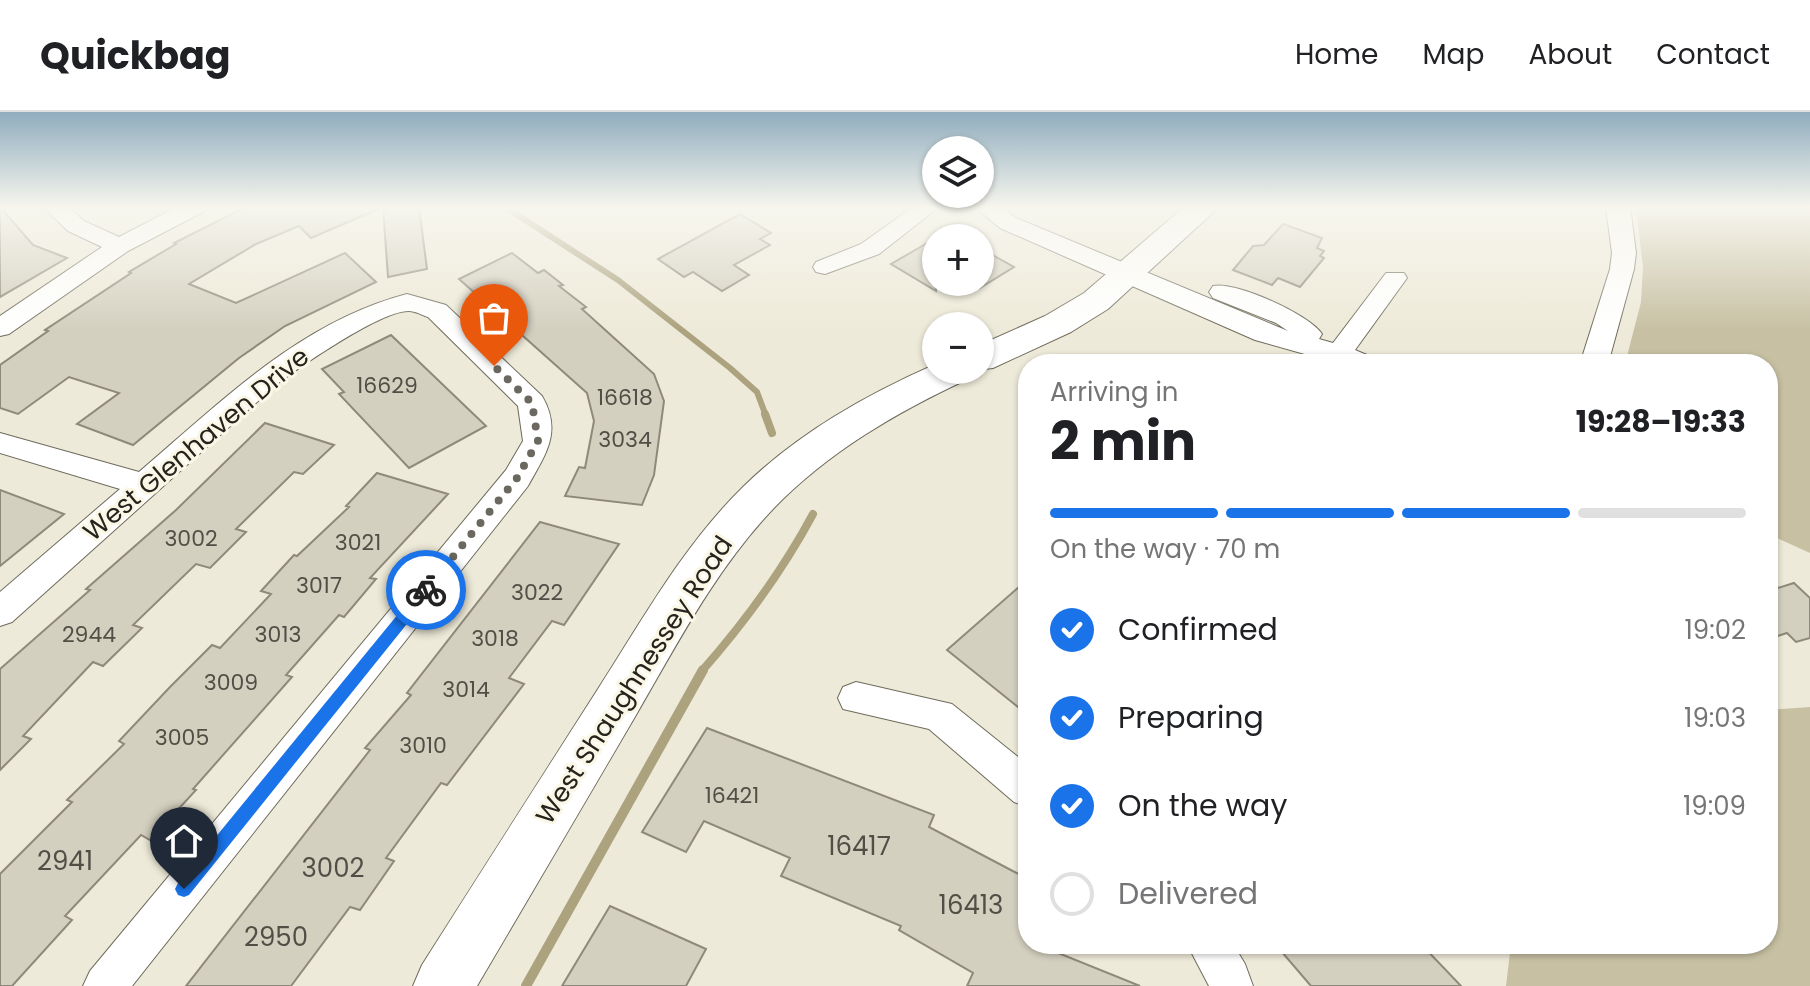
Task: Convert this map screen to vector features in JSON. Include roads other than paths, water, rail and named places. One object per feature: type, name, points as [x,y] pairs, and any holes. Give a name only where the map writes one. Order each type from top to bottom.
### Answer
[{"type":"street","points":[[0,328],[116,248]]},
{"type":"street","points":[[825,267],[872,248]]},
{"type":"street","points":[[1090,248],[1231,307],[1264,334],[1339,353],[1395,278]]},
{"type":"street","points":[[994,353],[1058,324],[1096,301],[1159,248]]},
{"type":"street","points":[[1597,354],[1622,269],[1623,248]]},
{"type":"street","name":"West Glenhaven Drive","points":[[0,612],[266,378],[306,348],[369,316],[407,302],[437,311],[532,403],[538,441],[517,478],[105,986]]},
{"type":"street","name":"West Shaughnessey Road","points":[[443,986],[713,550],[779,478],[883,403],[924,384]]},
{"type":"street","points":[[0,443],[145,485]]},
{"type":"street","points":[[856,698],[939,715],[1018,781]]},
{"type":"street","points":[[1214,954],[1231,986]]},
{"type":"waterway","points":[[568,248],[618,280],[730,368],[757,392],[766,416]]},
{"type":"waterway","points":[[765,414],[772,433]]},
{"type":"waterway","points":[[701,672],[762,596],[813,514]]},
{"type":"waterway","points":[[526,986],[703,670]]}]
